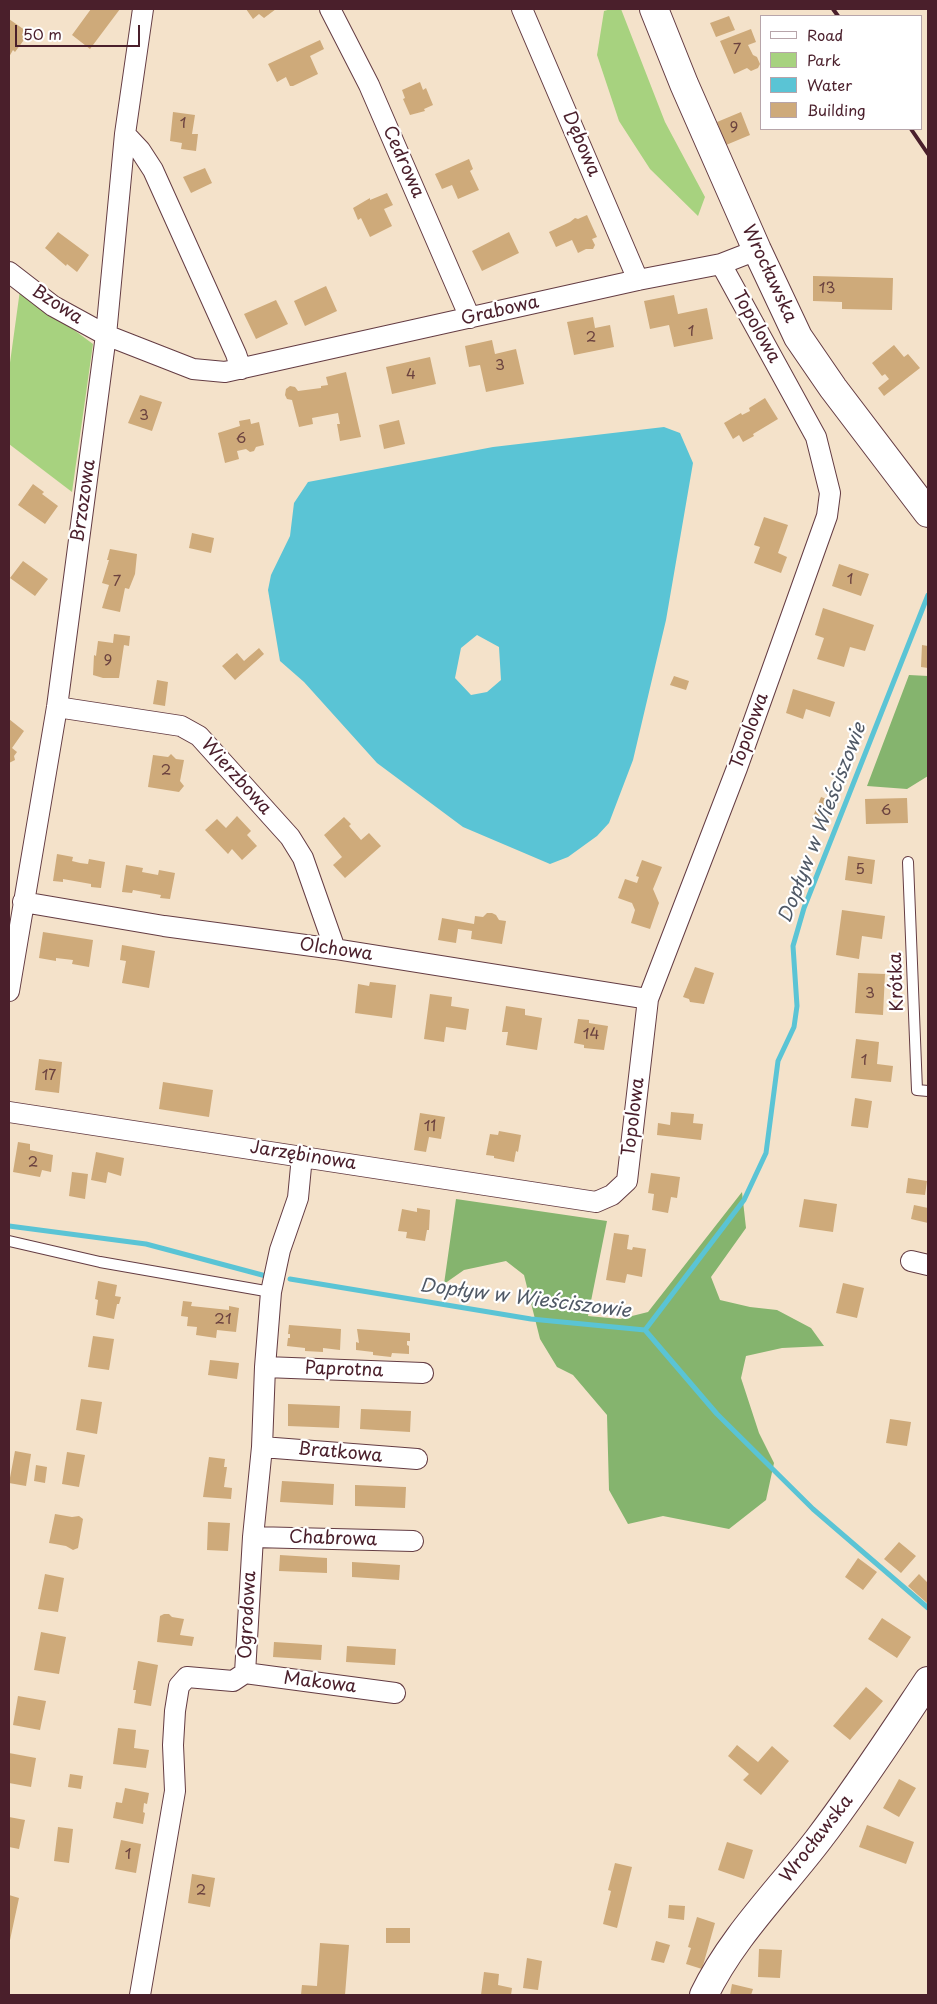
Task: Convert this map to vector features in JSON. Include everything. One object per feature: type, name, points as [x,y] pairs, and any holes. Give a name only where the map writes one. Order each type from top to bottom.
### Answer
[{"type":"street","name":"Brzozowa","points":[[9,991],[56,707],[106,335],[125,134],[143,9]]},
{"type":"street","name":"Cedrowa","points":[[330,9],[369,85],[470,318]]},
{"type":"street","name":"Dębowa","points":[[522,9],[638,280]]},
{"type":"street","name":"Wrocławska","points":[[654,9],[684,84],[757,250],[798,337],[833,388],[928,513]]},
{"type":"street","points":[[125,134],[140,150],[153,170],[241,369]]},
{"type":"street","name":"Grabowa","points":[[106,335],[194,369],[225,372],[638,280],[721,264],[757,250]]},
{"type":"street","name":"Topolowa","points":[[596,1202],[612,1195],[627,1181],[648,999],[737,768],[827,516],[830,492],[816,437],[721,264]]},
{"type":"street","name":"Bzowa","points":[[9,272],[53,306],[106,335]]},
{"type":"street","name":"Wierzbowa","points":[[56,707],[181,726],[199,736],[290,837],[304,858],[335,949]]},
{"type":"street","name":"Olchowa","points":[[24,902],[164,926],[335,949],[648,999]]},
{"type":"street","name":"Jarzębinowa","points":[[9,1112],[596,1202]]},
{"type":"street","name":"Ogrodowa","points":[[140,1995],[175,1791],[175,1711],[179,1686],[187,1677],[233,1681],[245,1674],[253,1537],[262,1447],[265,1367],[271,1292],[280,1250],[298,1198],[302,1156]]},
{"type":"street","name":"Paprotna","points":[[265,1367],[423,1373]]},
{"type":"street","name":"Bratkowa","points":[[262,1447],[417,1459]]},
{"type":"street","name":"Chabrowa","points":[[253,1537],[413,1542]]},
{"type":"street","name":"Makowa","points":[[245,1674],[395,1693]]},
{"type":"street","name":"Wrocławska","points":[[704,1995],[727,1954],[817,1842],[857,1788],[928,1681]]},
{"type":"lane","name":"Krótka","points":[[908,862],[917,1090],[928,1091]]},
{"type":"lane","points":[[9,1241],[100,1262],[271,1292]]},
{"type":"green space","points":[[621,9],[665,122],[705,197],[698,216],[650,169],[619,121],[597,55],[604,11]]},
{"type":"green space","points":[[20,290],[93,344],[72,492],[9,444],[9,370]]},
{"type":"green space","points":[[909,675],[928,676],[928,776],[907,789],[867,786]]},
{"type":"green space","points":[[742,1192],[746,1228],[711,1277],[720,1300],[750,1307],[777,1310],[811,1328],[824,1346],[782,1348],[746,1356],[741,1378],[759,1433],[774,1463],[766,1500],[729,1529],[663,1516],[628,1524],[609,1490],[607,1415],[573,1375],[557,1367],[540,1339],[524,1275],[506,1261],[464,1270],[444,1284],[456,1199],[607,1221],[588,1316],[620,1319],[648,1312]]},
{"type":"water","points":[[664,427],[680,433],[693,463],[666,620],[633,760],[609,823],[597,836],[568,857],[550,864],[463,827],[377,763],[304,682],[280,661],[268,590],[271,575],[290,536],[294,503],[308,482],[493,447]],"holes":[[[477,635],[499,647],[501,680],[487,692],[471,695],[455,678],[461,648]]]},
{"type":"building","points":[[91,9],[120,9],[90,49],[72,35]]},
{"type":"building","points":[[246,9],[276,9],[264,18],[259,14],[253,19]]},
{"type":"building","points":[[729,16],[735,30],[716,37],[710,23]]},
{"type":"building","points":[[9,19],[29,33],[9,57]]},
{"type":"building","points":[[751,29],[756,42],[748,45],[760,64],[758,68],[751,71],[747,68],[734,74],[720,41]]},
{"type":"building","points":[[320,40],[324,49],[310,56],[318,74],[293,86],[290,86],[286,77],[277,82],[268,64]]},
{"type":"building","points":[[420,82],[423,90],[426,88],[433,105],[424,109],[425,111],[410,115],[403,99],[405,98],[402,90]]},
{"type":"building","points":[[173,112],[195,115],[192,134],[198,134],[196,151],[181,149],[182,143],[170,141]]},
{"type":"building","points":[[741,112],[750,135],[726,145],[717,122]]},
{"type":"building","points":[[469,159],[473,169],[470,171],[479,190],[458,199],[452,185],[442,189],[435,174]]},
{"type":"building","points":[[205,168],[212,183],[191,193],[183,177]]},
{"type":"building","points":[[387,193],[393,205],[384,209],[392,226],[370,237],[361,218],[358,220],[353,208],[370,198],[370,200]]},
{"type":"building","points":[[587,215],[597,237],[592,239],[595,245],[593,249],[586,249],[578,253],[572,240],[556,247],[549,232],[575,218],[578,219]]},
{"type":"building","points":[[58,232],[89,255],[77,272],[67,264],[66,266],[45,248]]},
{"type":"building","points":[[509,232],[519,253],[482,271],[472,251]]},
{"type":"building","points":[[813,276],[893,278],[892,310],[842,309],[842,302],[813,301]]},
{"type":"building","points":[[326,286],[337,311],[305,326],[294,301]]},
{"type":"building","points":[[674,295],[678,314],[707,308],[713,339],[674,347],[669,325],[650,329],[644,301]]},
{"type":"building","points":[[276,300],[288,324],[256,339],[244,314]]},
{"type":"building","points":[[593,317],[595,328],[610,325],[614,347],[574,355],[567,322]]},
{"type":"building","points":[[492,340],[495,354],[516,349],[524,384],[486,392],[480,365],[469,367],[465,346]]},
{"type":"building","points":[[894,345],[904,357],[908,354],[920,368],[884,396],[878,388],[889,379],[885,374],[882,376],[872,363]]},
{"type":"building","points":[[430,357],[436,384],[392,394],[386,367]]},
{"type":"building","points":[[346,372],[361,437],[340,441],[337,424],[340,424],[338,413],[312,418],[313,424],[299,427],[292,400],[287,399],[285,395],[286,389],[290,386],[295,387],[298,391],[321,388],[321,386],[328,385],[326,377]]},
{"type":"building","points":[[140,395],[162,402],[152,431],[128,423]]},
{"type":"building","points":[[765,398],[778,419],[743,442],[739,435],[733,439],[724,423],[741,413],[742,415],[750,411],[749,408]]},
{"type":"building","points":[[250,419],[251,424],[259,422],[264,445],[256,447],[254,451],[250,452],[246,449],[237,451],[239,459],[225,463],[218,433],[240,426],[239,421]]},
{"type":"building","points":[[399,420],[405,444],[384,449],[379,425]]},
{"type":"building","points":[[33,484],[44,492],[42,494],[58,506],[45,524],[18,505]]},
{"type":"building","points":[[764,517],[788,525],[778,553],[787,557],[781,573],[754,563],[760,547],[754,545]]},
{"type":"building","points":[[192,533],[214,538],[211,553],[189,548]]},
{"type":"building","points":[[110,549],[137,554],[135,574],[129,589],[125,588],[120,612],[102,608],[109,585],[102,583],[109,560],[107,560]]},
{"type":"building","points":[[23,561],[48,579],[35,596],[10,578]]},
{"type":"building","points":[[839,564],[869,574],[861,596],[832,586]]},
{"type":"building","points":[[823,608],[874,625],[865,651],[850,647],[844,667],[817,659],[824,638],[815,635]]},
{"type":"building","points":[[114,634],[130,636],[129,646],[124,645],[119,678],[103,678],[93,675],[94,655],[96,656],[98,641],[113,643]]},
{"type":"building","points":[[922,645],[928,646],[928,668],[921,667]]},
{"type":"building","points":[[259,648],[264,654],[235,680],[222,666],[237,653],[244,661]]},
{"type":"building","points":[[674,676],[689,681],[686,690],[670,685]]},
{"type":"building","points":[[157,680],[168,682],[165,706],[153,704]]},
{"type":"building","points":[[793,689],[835,702],[830,717],[806,709],[803,719],[786,713]]},
{"type":"building","points":[[9,719],[24,731],[12,748],[17,752],[14,756],[15,760],[9,763]]},
{"type":"building","points":[[171,754],[176,759],[184,760],[180,781],[184,786],[179,792],[148,787],[153,755],[168,757]]},
{"type":"building","points":[[821,797],[835,802],[826,825],[812,819]]},
{"type":"building","points":[[907,798],[908,823],[866,824],[865,799]]},
{"type":"building","points":[[237,816],[251,831],[247,835],[257,846],[242,860],[232,849],[228,854],[205,830],[217,819],[226,828]]},
{"type":"building","points":[[344,817],[361,840],[369,833],[381,846],[345,878],[333,865],[342,857],[324,835]]},
{"type":"building","points":[[57,854],[73,857],[72,861],[80,863],[88,864],[89,859],[105,862],[101,888],[91,887],[91,884],[63,879],[63,882],[53,881]]},
{"type":"building","points":[[848,856],[875,860],[872,884],[845,880]]},
{"type":"building","points":[[642,860],[662,867],[653,889],[659,903],[650,929],[631,923],[635,910],[632,903],[618,898],[625,879],[637,883],[639,877],[636,876]]},
{"type":"building","points":[[126,865],[143,868],[142,872],[158,875],[159,870],[175,873],[170,899],[160,898],[161,895],[133,890],[132,893],[122,892]]},
{"type":"building","points":[[842,910],[885,916],[882,939],[862,936],[859,959],[836,955]]},
{"type":"building","points":[[487,913],[492,913],[499,920],[506,921],[502,944],[471,939],[472,931],[458,929],[456,943],[438,940],[442,918],[474,924],[475,916],[483,917]]},
{"type":"building","points":[[43,932],[93,940],[89,967],[72,964],[73,960],[56,958],[56,961],[39,958]]},
{"type":"building","points":[[122,945],[155,951],[149,988],[122,983],[126,961],[120,960]]},
{"type":"building","points":[[695,967],[714,973],[704,1004],[690,1002],[689,999],[683,997]]},
{"type":"building","points":[[858,973],[885,974],[883,1015],[855,1013]]},
{"type":"building","points":[[370,982],[396,985],[392,1018],[355,1013],[358,984],[369,986]]},
{"type":"building","points":[[430,994],[452,997],[451,1006],[469,1009],[466,1030],[446,1027],[444,1042],[424,1039]]},
{"type":"building","points":[[506,1006],[525,1009],[525,1015],[542,1018],[537,1050],[506,1045],[508,1032],[502,1032]]},
{"type":"building","points":[[578,1019],[589,1020],[589,1023],[608,1026],[604,1050],[584,1048],[584,1045],[574,1043]]},
{"type":"building","points":[[856,1039],[879,1042],[877,1064],[893,1066],[891,1082],[851,1078]]},
{"type":"building","points":[[39,1059],[62,1062],[59,1093],[35,1090]]},
{"type":"building","points":[[163,1082],[213,1090],[209,1117],[159,1109]]},
{"type":"building","points":[[855,1098],[872,1101],[868,1128],[851,1126]]},
{"type":"building","points":[[671,1112],[694,1114],[693,1123],[703,1124],[701,1140],[657,1135],[658,1123],[670,1125]]},
{"type":"building","points":[[420,1113],[445,1117],[441,1139],[429,1137],[426,1152],[414,1150]]},
{"type":"building","points":[[499,1131],[521,1135],[514,1162],[486,1155],[490,1134],[498,1135]]},
{"type":"building","points":[[18,1142],[30,1144],[30,1150],[53,1155],[51,1172],[42,1170],[40,1177],[13,1172]]},
{"type":"building","points":[[96,1152],[124,1158],[121,1176],[108,1172],[106,1183],[91,1180]]},
{"type":"building","points":[[72,1172],[88,1174],[85,1199],[69,1196]]},
{"type":"building","points":[[651,1173],[680,1177],[677,1198],[671,1197],[668,1213],[652,1210],[654,1194],[648,1193]]},
{"type":"building","points":[[908,1178],[927,1181],[925,1195],[906,1193]]},
{"type":"building","points":[[804,1199],[837,1204],[833,1232],[799,1227]]},
{"type":"building","points":[[914,1205],[928,1208],[928,1223],[911,1219]]},
{"type":"building","points":[[417,1208],[430,1210],[429,1230],[427,1230],[425,1241],[406,1238],[407,1232],[398,1231],[402,1209],[417,1212]]},
{"type":"building","points":[[614,1233],[629,1235],[627,1249],[632,1250],[633,1247],[646,1249],[642,1277],[627,1274],[625,1283],[606,1280]]},
{"type":"building","points":[[98,1281],[117,1285],[115,1296],[121,1297],[119,1304],[117,1304],[114,1319],[96,1315],[98,1300],[95,1299]]},
{"type":"building","points":[[843,1283],[864,1288],[857,1318],[836,1313]]},
{"type":"building","points":[[183,1301],[192,1302],[191,1306],[229,1310],[229,1306],[239,1308],[236,1332],[217,1330],[216,1338],[196,1335],[197,1327],[187,1326],[188,1317],[181,1316]]},
{"type":"building","points":[[289,1325],[341,1329],[340,1350],[323,1348],[323,1352],[305,1351],[305,1348],[287,1346],[288,1338],[290,1338],[290,1334],[288,1334]]},
{"type":"building","points":[[357,1329],[410,1333],[410,1341],[407,1341],[409,1354],[392,1353],[391,1357],[373,1355],[373,1352],[356,1350],[356,1342],[359,1343]]},
{"type":"building","points":[[93,1336],[114,1339],[109,1370],[88,1367]]},
{"type":"building","points":[[210,1360],[239,1363],[237,1379],[208,1375]]},
{"type":"building","points":[[81,1399],[102,1402],[97,1434],[76,1430]]},
{"type":"building","points":[[288,1404],[340,1406],[339,1428],[288,1426]]},
{"type":"building","points":[[361,1409],[411,1411],[410,1432],[360,1429]]},
{"type":"building","points":[[890,1419],[911,1422],[907,1446],[886,1443]]},
{"type":"building","points":[[15,1451],[31,1454],[26,1486],[9,1483]]},
{"type":"building","points":[[67,1452],[85,1455],[79,1487],[62,1484]]},
{"type":"building","points":[[209,1457],[225,1459],[224,1467],[227,1467],[224,1487],[232,1488],[231,1499],[203,1497]]},
{"type":"building","points":[[36,1465],[47,1467],[45,1483],[34,1481]]},
{"type":"building","points":[[282,1481],[334,1484],[333,1505],[280,1502]]},
{"type":"building","points":[[355,1485],[406,1487],[405,1508],[355,1506]]},
{"type":"building","points":[[55,1514],[72,1517],[79,1516],[83,1519],[78,1548],[73,1550],[66,1546],[49,1543]]},
{"type":"building","points":[[208,1522],[230,1523],[228,1551],[207,1550]]},
{"type":"building","points":[[899,1542],[916,1556],[901,1573],[884,1559]]},
{"type":"building","points":[[280,1555],[327,1558],[327,1573],[279,1571]]},
{"type":"building","points":[[858,1558],[877,1572],[863,1590],[845,1577]]},
{"type":"building","points":[[352,1562],[400,1565],[399,1580],[352,1577]]},
{"type":"building","points":[[45,1574],[64,1578],[58,1612],[38,1609]]},
{"type":"building","points":[[919,1574],[928,1583],[928,1604],[908,1586]]},
{"type":"building","points":[[164,1614],[184,1619],[180,1635],[194,1637],[192,1646],[157,1642],[160,1616]]},
{"type":"building","points":[[882,1618],[911,1637],[897,1658],[868,1639]]},
{"type":"building","points":[[41,1632],[66,1637],[59,1674],[34,1670]]},
{"type":"building","points":[[274,1642],[322,1645],[321,1660],[273,1657]]},
{"type":"building","points":[[347,1646],[396,1649],[395,1665],[346,1662]]},
{"type":"building","points":[[138,1661],[158,1665],[151,1706],[134,1703],[136,1690],[133,1690]]},
{"type":"building","points":[[866,1687],[883,1701],[850,1740],[833,1726]]},
{"type":"building","points":[[18,1696],[46,1701],[40,1730],[13,1725]]},
{"type":"building","points":[[118,1728],[136,1730],[134,1748],[149,1750],[146,1768],[113,1764]]},
{"type":"building","points":[[737,1745],[758,1762],[772,1746],[789,1761],[761,1795],[743,1780],[749,1774],[728,1756]]},
{"type":"building","points":[[9,1753],[36,1758],[31,1787],[9,1783]]},
{"type":"building","points":[[70,1774],[83,1776],[81,1789],[68,1787]]},
{"type":"building","points":[[899,1779],[916,1788],[899,1817],[883,1808]]},
{"type":"building","points":[[125,1788],[149,1793],[147,1804],[144,1803],[143,1824],[113,1818],[116,1802],[122,1803]]},
{"type":"building","points":[[9,1817],[25,1820],[19,1849],[9,1847]]},
{"type":"building","points":[[867,1825],[914,1842],[906,1864],[859,1847]]},
{"type":"building","points":[[58,1827],[73,1829],[69,1863],[54,1861]]},
{"type":"building","points":[[121,1840],[141,1844],[136,1873],[115,1869]]},
{"type":"building","points":[[727,1842],[753,1850],[744,1879],[718,1870]]},
{"type":"building","points":[[615,1863],[632,1867],[617,1928],[603,1924],[611,1891],[608,1890]]},
{"type":"building","points":[[192,1874],[215,1878],[210,1907],[188,1903]]},
{"type":"building","points":[[9,1895],[19,1898],[10,1940],[9,1940]]},
{"type":"building","points":[[669,1905],[685,1906],[684,1920],[668,1918]]},
{"type":"building","points":[[697,1917],[715,1923],[702,1969],[686,1964],[691,1948],[688,1947]]},
{"type":"building","points":[[386,1928],[410,1928],[410,1943],[386,1943]]},
{"type":"building","points":[[656,1941],[670,1945],[664,1963],[651,1960]]},
{"type":"building","points":[[320,1943],[349,1945],[345,1995],[301,1995],[302,1985],[317,1986]]},
{"type":"building","points":[[759,1949],[782,1950],[780,1978],[758,1977]]},
{"type":"building","points":[[527,1958],[542,1961],[538,1990],[523,1988]]},
{"type":"building","points":[[484,1972],[499,1974],[498,1985],[512,1988],[511,1995],[481,1995]]},
{"type":"building","points":[[732,1984],[753,1989],[751,1995],[730,1995]]},
{"type":"waterway","name":"Dopływ w Wieściszowie","points":[[290,1279],[531,1319],[645,1330],[744,1200],[766,1153],[778,1061],[794,1027],[797,1006],[793,946],[804,908],[928,595]]},
{"type":"waterway","name":"Dopływ w Wieściszowie","points":[[9,1226],[146,1244],[266,1276]]},
{"type":"waterway","points":[[645,1330],[717,1414],[813,1509],[928,1608]]},
{"type":"railway","points":[[833,9],[837,15]]},
{"type":"railway","points":[[912,130],[928,154]]}]
